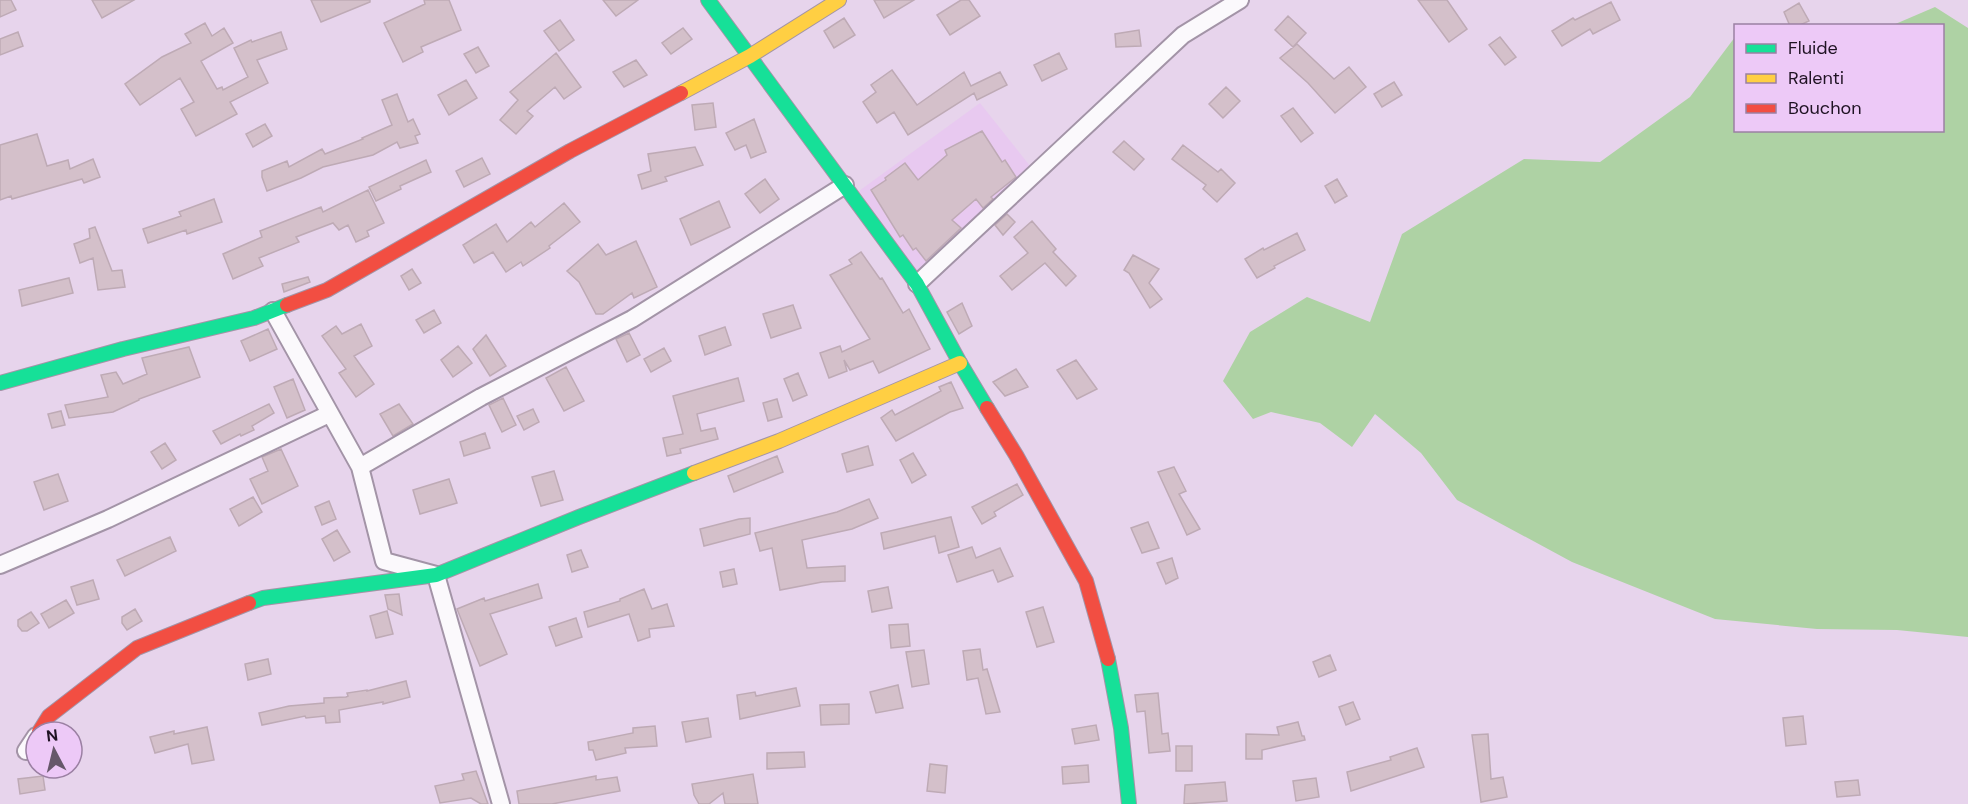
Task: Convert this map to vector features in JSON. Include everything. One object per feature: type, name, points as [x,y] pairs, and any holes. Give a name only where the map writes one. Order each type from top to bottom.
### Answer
[{"type":"street","points":[[708,0],[917,284],[1086,581],[1105,646],[1121,728],[1129,804]]},
{"type":"street","points":[[0,383],[123,349],[254,318],[327,290],[560,156],[750,56],[839,0]]},
{"type":"street","points":[[917,284],[1184,35],[1240,0]]},
{"type":"street","points":[[360,466],[481,397],[632,319],[845,185]]},
{"type":"street","points":[[273,311],[360,466],[384,561],[436,575]]},
{"type":"street","points":[[46,720],[137,648],[232,610],[263,598],[436,575],[579,517],[779,441],[960,363]]},
{"type":"street","points":[[0,565],[108,519],[329,414]]},
{"type":"street","points":[[436,575],[501,804]]},
{"type":"shaded area","points":[[980,103],[1034,171],[920,275],[859,191]]},
{"type":"green space","points":[[1935,7],[1968,28],[1968,637],[1897,630],[1817,629],[1715,619],[1572,562],[1457,500],[1421,453],[1375,414],[1352,447],[1320,423],[1271,412],[1253,419],[1223,381],[1250,332],[1307,297],[1370,322],[1402,234],[1524,159],[1600,162],[1690,97],[1734,38],[1734,132],[1944,132],[1944,24],[1895,24]]},
{"type":"building","points":[[0,0],[11,0],[16,10],[0,17]]},
{"type":"building","points":[[92,0],[134,0],[102,18]]},
{"type":"building","points":[[311,0],[370,0],[370,2],[321,22]]},
{"type":"building","points":[[424,0],[449,0],[461,30],[421,47],[423,52],[403,62],[384,23],[425,4]]},
{"type":"building","points":[[603,0],[638,0],[616,16]]},
{"type":"building","points":[[874,0],[914,0],[884,18]]},
{"type":"building","points":[[961,0],[969,0],[980,16],[950,35],[937,15]]},
{"type":"building","points":[[1418,0],[1447,0],[1467,29],[1449,42]]},
{"type":"building","points":[[1611,2],[1620,20],[1593,34],[1590,29],[1562,46],[1552,31],[1573,18],[1575,20]]},
{"type":"building","points":[[1799,3],[1809,21],[1802,24],[1789,24],[1784,12]]},
{"type":"building","points":[[1288,16],[1306,33],[1293,47],[1275,30]]},
{"type":"building","points":[[844,18],[855,35],[834,48],[824,31]]},
{"type":"building","points":[[560,20],[574,40],[559,51],[544,31]]},
{"type":"building","points":[[205,23],[212,36],[224,28],[233,43],[201,61],[217,89],[222,87],[223,90],[248,77],[234,48],[251,40],[252,42],[281,32],[287,49],[257,60],[268,83],[230,102],[237,114],[196,136],[181,109],[194,102],[180,78],[140,105],[125,84],[162,57],[191,43],[185,34]]},
{"type":"building","points":[[683,28],[692,39],[671,54],[662,43]]},
{"type":"building","points":[[1139,30],[1141,46],[1116,47],[1115,34]]},
{"type":"building","points":[[18,32],[23,46],[0,55],[0,39]]},
{"type":"building","points":[[1500,37],[1516,57],[1505,65],[1489,45]]},
{"type":"building","points":[[1297,44],[1334,79],[1349,67],[1366,87],[1335,113],[1308,83],[1280,58]]},
{"type":"building","points":[[478,47],[489,66],[476,73],[464,54]]},
{"type":"building","points":[[556,53],[581,87],[564,99],[555,87],[527,111],[533,116],[516,134],[500,120],[518,100],[510,92]]},
{"type":"building","points":[[1059,53],[1067,69],[1042,81],[1034,65]]},
{"type":"building","points":[[636,60],[647,75],[624,87],[613,72]]},
{"type":"building","points":[[892,70],[917,105],[964,72],[971,86],[1000,72],[1007,85],[977,100],[974,93],[908,135],[894,112],[877,123],[863,102],[876,92],[871,85]]},
{"type":"building","points":[[466,80],[477,98],[449,115],[438,95]]},
{"type":"building","points":[[1394,82],[1402,95],[1382,107],[1374,94]]},
{"type":"building","points":[[1226,87],[1240,101],[1223,118],[1209,104]]},
{"type":"building","points":[[397,94],[408,122],[413,119],[420,134],[415,136],[418,143],[400,148],[397,142],[373,155],[323,167],[267,191],[262,171],[287,161],[289,167],[322,149],[325,154],[392,125],[382,100]]},
{"type":"building","points":[[713,103],[716,127],[695,130],[692,105]]},
{"type":"building","points":[[1293,108],[1313,133],[1301,142],[1281,116]]},
{"type":"building","points":[[754,119],[766,152],[751,158],[746,145],[735,150],[726,133]]},
{"type":"building","points":[[265,124],[272,136],[253,147],[246,134]]},
{"type":"building","points":[[982,131],[1002,162],[1005,160],[1016,177],[991,197],[993,199],[983,208],[976,199],[952,220],[961,228],[926,261],[916,248],[913,250],[903,235],[900,237],[871,190],[905,163],[918,180],[947,155],[945,150]]},
{"type":"building","points":[[37,134],[47,166],[68,160],[70,169],[93,159],[100,177],[84,183],[82,179],[12,199],[11,196],[0,200],[0,145]]},
{"type":"building","points":[[1124,141],[1144,159],[1134,170],[1113,152]]},
{"type":"building","points":[[1183,145],[1218,172],[1221,169],[1235,183],[1217,202],[1203,189],[1206,185],[1172,159]]},
{"type":"building","points":[[695,147],[703,165],[665,177],[667,181],[642,189],[638,175],[651,171],[648,154]]},
{"type":"building","points":[[482,158],[490,174],[464,187],[456,171]]},
{"type":"building","points":[[426,160],[431,172],[400,186],[401,189],[376,201],[369,187]]},
{"type":"building","points":[[765,179],[779,199],[760,213],[745,194]]},
{"type":"building","points":[[1337,179],[1347,196],[1335,203],[1325,186]]},
{"type":"building","points":[[368,190],[384,223],[367,231],[369,236],[356,242],[348,225],[339,230],[333,223],[296,237],[299,242],[259,258],[263,266],[233,279],[223,254],[262,237],[260,231],[321,207],[323,212]]},
{"type":"building","points":[[214,199],[222,222],[187,234],[186,230],[148,243],[143,229],[181,216],[179,212]]},
{"type":"building","points":[[719,201],[730,227],[691,245],[680,219]]},
{"type":"building","points":[[564,203],[580,222],[549,246],[550,248],[523,266],[521,262],[506,272],[493,252],[474,263],[463,245],[496,224],[507,242],[531,222],[535,227]]},
{"type":"building","points":[[1007,214],[1015,222],[1003,235],[995,225]]},
{"type":"building","points":[[1032,221],[1056,249],[1053,252],[1076,276],[1066,286],[1045,263],[1012,290],[1000,276],[1028,253],[1014,237]]},
{"type":"building","points":[[95,227],[112,271],[122,270],[125,287],[98,290],[93,258],[80,263],[74,244],[90,238],[89,229]]},
{"type":"building","points":[[1297,233],[1305,250],[1257,278],[1245,259]]},
{"type":"building","points":[[636,241],[657,287],[634,298],[632,293],[603,314],[596,314],[579,282],[567,271],[598,244],[606,255]]},
{"type":"building","points":[[861,252],[880,279],[882,278],[903,313],[909,309],[930,349],[879,373],[873,361],[850,370],[844,360],[847,371],[829,378],[820,353],[840,346],[842,352],[870,339],[830,275],[852,264],[849,260]]},
{"type":"building","points":[[1133,255],[1159,269],[1149,283],[1162,299],[1150,308],[1129,273],[1124,270]]},
{"type":"building","points":[[412,269],[421,283],[409,290],[401,276]]},
{"type":"building","points":[[308,277],[310,282],[284,292],[282,284]]},
{"type":"building","points":[[69,278],[73,293],[22,306],[19,290]]},
{"type":"building","points":[[962,303],[972,326],[959,334],[947,312]]},
{"type":"building","points":[[793,305],[801,328],[771,338],[763,314]]},
{"type":"building","points":[[434,310],[441,323],[424,333],[416,320]]},
{"type":"building","points":[[361,324],[372,346],[354,356],[374,384],[356,397],[339,373],[346,369],[322,336],[336,326],[342,334]]},
{"type":"building","points":[[725,327],[731,345],[705,355],[699,336]]},
{"type":"building","points":[[268,329],[277,349],[250,361],[241,341]]},
{"type":"building","points":[[629,333],[640,355],[627,362],[616,339]]},
{"type":"building","points":[[486,335],[506,366],[490,376],[473,349]]},
{"type":"building","points":[[458,346],[472,363],[453,377],[441,360]]},
{"type":"building","points":[[189,347],[200,377],[139,399],[113,412],[69,418],[65,405],[108,397],[101,375],[116,372],[123,384],[147,374],[142,358]]},
{"type":"building","points":[[664,348],[671,361],[651,372],[644,359]]},
{"type":"building","points":[[1076,360],[1097,389],[1077,399],[1057,370]]},
{"type":"building","points":[[566,367],[584,401],[564,411],[546,378]]},
{"type":"building","points":[[1016,369],[1028,387],[1005,396],[993,382]]},
{"type":"building","points":[[798,373],[807,395],[793,401],[784,379]]},
{"type":"building","points":[[738,378],[744,401],[697,414],[701,431],[715,428],[718,439],[680,449],[681,453],[667,456],[663,438],[683,434],[673,396]]},
{"type":"building","points":[[293,379],[305,410],[287,418],[274,387]]},
{"type":"building","points":[[951,382],[963,408],[950,412],[896,441],[881,418],[892,410],[895,415],[941,391],[939,387]]},
{"type":"building","points":[[503,398],[516,425],[502,432],[489,405]]},
{"type":"building","points":[[777,399],[782,417],[768,421],[763,403]]},
{"type":"building","points":[[269,404],[274,413],[252,426],[254,430],[221,444],[213,431]]},
{"type":"building","points":[[399,404],[413,424],[393,436],[380,414]]},
{"type":"building","points":[[533,409],[539,422],[524,430],[517,416]]},
{"type":"building","points":[[61,411],[65,425],[52,428],[48,414]]},
{"type":"building","points":[[485,433],[490,448],[464,456],[460,442]]},
{"type":"building","points":[[165,443],[176,460],[162,469],[151,452]]},
{"type":"building","points":[[868,446],[873,465],[847,472],[842,454]]},
{"type":"building","points":[[281,449],[298,486],[262,504],[250,479],[268,471],[262,457]]},
{"type":"building","points":[[913,453],[926,475],[912,483],[900,460]]},
{"type":"building","points":[[777,456],[783,472],[734,492],[728,476]]},
{"type":"building","points":[[1174,467],[1186,491],[1179,494],[1200,529],[1187,535],[1158,472]]},
{"type":"building","points":[[554,471],[563,500],[541,506],[532,477]]},
{"type":"building","points":[[58,474],[68,501],[44,510],[34,482]]},
{"type":"building","points":[[449,479],[457,503],[420,514],[413,490]]},
{"type":"building","points":[[1017,484],[1023,495],[994,512],[996,516],[982,524],[972,507]]},
{"type":"building","points":[[253,497],[262,512],[239,526],[230,509]]},
{"type":"building","points":[[869,499],[878,518],[852,529],[802,540],[807,568],[845,566],[845,581],[822,582],[780,590],[772,548],[760,551],[755,533],[837,512]]},
{"type":"building","points":[[329,501],[336,519],[322,525],[315,507]]},
{"type":"building","points":[[951,517],[959,547],[939,553],[935,536],[884,549],[881,533]]},
{"type":"building","points":[[750,518],[750,534],[704,546],[700,529]]},
{"type":"building","points":[[1148,522],[1159,548],[1142,553],[1131,528]]},
{"type":"building","points":[[337,530],[350,552],[334,561],[322,539]]},
{"type":"building","points":[[170,537],[176,551],[125,576],[117,560]]},
{"type":"building","points":[[972,547],[976,558],[1000,548],[1013,576],[998,582],[993,570],[957,582],[948,555]]},
{"type":"building","points":[[581,550],[588,567],[572,572],[567,555]]},
{"type":"building","points":[[1172,558],[1178,578],[1166,584],[1157,563]]},
{"type":"building","points":[[734,569],[737,584],[723,587],[720,572]]},
{"type":"building","points":[[93,580],[99,599],[77,605],[71,587]]},
{"type":"building","points":[[538,584],[542,598],[490,614],[507,654],[480,666],[457,609],[484,598],[485,601]]},
{"type":"building","points":[[888,587],[892,608],[872,612],[868,591]]},
{"type":"building","points":[[644,589],[652,609],[667,604],[674,626],[649,629],[650,637],[638,641],[629,614],[588,627],[584,612],[620,601]]},
{"type":"building","points":[[399,594],[402,615],[388,609],[385,595]]},
{"type":"building","points":[[66,600],[74,613],[49,628],[41,614]]},
{"type":"building","points":[[1043,607],[1054,642],[1037,647],[1026,612]]},
{"type":"building","points":[[135,609],[142,621],[127,630],[122,623],[122,617]]},
{"type":"building","points":[[387,611],[393,634],[376,638],[370,616]]},
{"type":"building","points":[[31,612],[39,623],[27,631],[22,631],[18,626],[18,620]]},
{"type":"building","points":[[576,618],[582,637],[556,646],[549,627]]},
{"type":"building","points":[[908,624],[910,646],[891,648],[889,625]]},
{"type":"building","points":[[980,649],[983,670],[987,669],[1000,712],[986,714],[978,678],[967,680],[963,651]]},
{"type":"building","points":[[924,650],[929,684],[912,687],[906,652]]},
{"type":"building","points":[[1330,655],[1336,670],[1319,677],[1313,662]]},
{"type":"building","points":[[268,659],[271,674],[248,680],[245,664]]},
{"type":"building","points":[[406,681],[410,697],[383,704],[383,702],[339,710],[340,722],[326,723],[325,716],[306,718],[305,716],[262,725],[259,713],[289,706],[324,703],[324,698],[346,697],[347,693],[367,691]]},
{"type":"building","points":[[898,685],[903,708],[876,713],[870,692]]},
{"type":"building","points":[[796,688],[800,706],[740,719],[737,695],[755,692],[756,696]]},
{"type":"building","points":[[1158,693],[1162,734],[1168,733],[1170,751],[1149,753],[1145,711],[1137,712],[1135,695]]},
{"type":"building","points":[[1353,702],[1360,719],[1346,725],[1339,707]]},
{"type":"building","points":[[849,704],[849,724],[821,725],[820,705]]},
{"type":"building","points":[[1803,716],[1806,744],[1786,746],[1783,718]]},
{"type":"building","points":[[708,718],[711,737],[686,742],[682,722]]},
{"type":"building","points":[[1298,722],[1305,740],[1262,750],[1262,759],[1246,759],[1246,734],[1279,735],[1277,727]]},
{"type":"building","points":[[1096,725],[1099,740],[1075,744],[1072,729]]},
{"type":"building","points":[[655,726],[657,746],[625,748],[626,753],[596,760],[593,750],[589,750],[588,742],[633,733],[633,728]]},
{"type":"building","points":[[207,727],[214,760],[192,764],[188,744],[155,753],[150,737]]},
{"type":"building","points":[[1488,734],[1491,779],[1503,777],[1507,797],[1481,802],[1472,735]]},
{"type":"building","points":[[1176,746],[1192,746],[1192,771],[1176,771]]},
{"type":"building","points":[[1417,748],[1424,767],[1351,791],[1347,772],[1391,760],[1390,757]]},
{"type":"building","points":[[804,752],[805,767],[767,769],[767,753]]},
{"type":"building","points":[[930,764],[947,766],[945,793],[927,791]]},
{"type":"building","points":[[1088,765],[1089,782],[1063,784],[1062,767]]},
{"type":"building","points":[[476,771],[488,804],[481,804],[471,798],[440,803],[435,786],[464,780],[462,774]]},
{"type":"building","points":[[753,774],[758,804],[725,804],[723,793],[709,804],[699,804],[694,795],[692,784]]},
{"type":"building","points":[[596,776],[596,780],[617,777],[620,791],[552,804],[519,804],[517,791]]},
{"type":"building","points":[[1316,778],[1319,797],[1296,801],[1293,781]]},
{"type":"building","points":[[18,779],[44,780],[45,790],[20,794]]},
{"type":"building","points":[[1858,780],[1860,795],[1837,797],[1835,782]]},
{"type":"building","points":[[1225,782],[1227,801],[1184,804],[1185,785]]},
{"type":"traffic: fast","points":[[708,0],[917,284],[987,408]]},
{"type":"traffic: fast","points":[[0,383],[123,349],[254,318],[287,305]]},
{"type":"traffic: fast","points":[[249,603],[263,598],[436,575],[694,473]]},
{"type":"traffic: fast","points":[[1108,659],[1121,728],[1129,804]]},
{"type":"traffic: slow","points":[[681,93],[750,56],[839,0]]},
{"type":"traffic: slow","points":[[694,473],[779,441],[960,363]]},
{"type":"traffic: jam","points":[[287,305],[327,290],[570,151],[681,93]]},
{"type":"traffic: jam","points":[[987,408],[1016,455],[1086,581],[1108,659]]},
{"type":"traffic: jam","points":[[46,720],[137,648],[249,603]]}]
